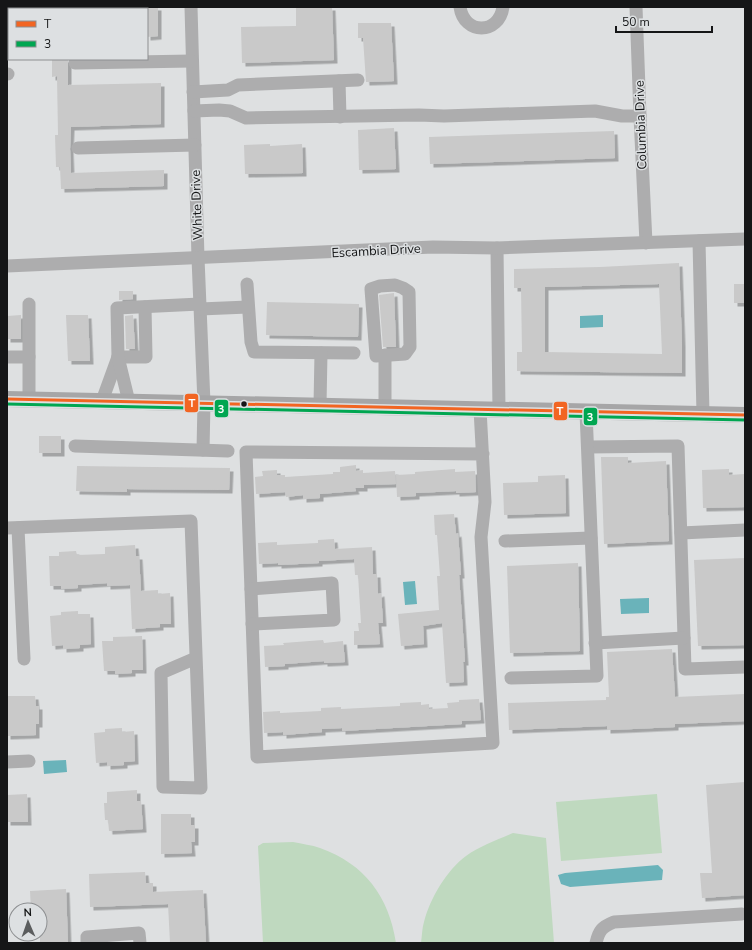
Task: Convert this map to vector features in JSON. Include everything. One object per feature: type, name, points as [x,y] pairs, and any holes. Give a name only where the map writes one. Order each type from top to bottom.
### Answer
[{"type":"main road","points":[[7,399],[745,415]]},
{"type":"street","name":"White Drive","points":[[191,7],[198,258],[204,403],[203,450]]},
{"type":"street","points":[[460,7],[462,15],[466,21],[472,26],[479,28],[486,28],[499,20],[503,7]]},
{"type":"street","name":"Columbia Drive","points":[[636,7],[646,243]]},
{"type":"street","points":[[76,63],[192,61]]},
{"type":"street","points":[[193,92],[228,90],[238,85],[358,80]]},
{"type":"street","points":[[339,81],[340,116]]},
{"type":"street","points":[[194,111],[230,111],[246,118],[419,115],[444,116],[595,111],[622,116],[640,116]]},
{"type":"street","points":[[78,148],[195,145]]},
{"type":"street","name":"Escambia Drive","points":[[7,266],[433,247],[497,248],[745,239]]},
{"type":"street","points":[[699,241],[703,414]]},
{"type":"street","points":[[497,248],[499,410]]},
{"type":"street","points":[[247,284],[251,342],[254,352],[354,353]]},
{"type":"street","points":[[395,285],[409,292],[410,347],[405,354],[385,355],[376,356],[371,289],[380,286],[395,285]]},
{"type":"street","points":[[28,304],[29,400]]},
{"type":"street","points":[[118,357],[146,357],[146,307]]},
{"type":"street","points":[[129,402],[118,357],[117,308],[248,307]]},
{"type":"street","points":[[320,405],[321,353]]},
{"type":"street","points":[[384,407],[385,355]]},
{"type":"street","points":[[7,357],[29,358]]},
{"type":"street","points":[[102,401],[118,357]]},
{"type":"street","points":[[480,409],[486,502],[481,537],[493,743],[257,757],[246,452],[482,454]]},
{"type":"street","points":[[511,678],[597,676],[586,412]]},
{"type":"street","points":[[75,446],[228,451]]},
{"type":"street","points":[[588,447],[678,446],[685,669],[745,667]]},
{"type":"street","points":[[24,659],[12,528],[191,521],[201,788],[163,787],[161,673],[196,658]]},
{"type":"street","points":[[681,533],[745,530]]},
{"type":"street","points":[[505,540],[591,538]]},
{"type":"street","points":[[251,589],[332,583],[334,620],[252,624]]},
{"type":"street","points":[[595,643],[684,638]]},
{"type":"street","points":[[7,762],[29,762]]},
{"type":"street","points":[[596,943],[599,933],[605,926],[614,922],[742,914]]},
{"type":"street","points":[[88,943],[87,937],[140,933],[140,943]]},
{"type":"green space","points":[[657,794],[662,853],[561,861],[556,802]]},
{"type":"green space","points":[[513,833],[546,838],[554,943],[421,943],[423,924],[430,904],[440,885],[452,869],[471,852]]},
{"type":"green space","points":[[293,842],[317,847],[336,855],[350,863],[362,873],[381,897],[388,911],[393,926],[396,943],[263,943],[258,846],[263,843]]},
{"type":"water","points":[[603,315],[603,327],[580,328],[580,316]]},
{"type":"water","points":[[415,581],[417,604],[405,605],[403,582]]},
{"type":"water","points":[[649,598],[649,613],[621,614],[620,599]]},
{"type":"water","points":[[66,760],[67,772],[44,774],[43,761]]},
{"type":"water","points":[[658,865],[663,870],[662,880],[570,887],[561,884],[558,875],[565,873]]},
{"type":"building","points":[[158,7],[158,36],[148,37],[147,8]]},
{"type":"building","points":[[296,7],[332,7],[334,60],[242,63],[241,27],[296,26]]},
{"type":"building","points":[[358,23],[391,23],[394,81],[366,82],[363,38],[358,38]]},
{"type":"building","points":[[52,60],[68,60],[68,85],[161,83],[161,124],[71,127],[70,149],[71,173],[164,170],[164,186],[61,189],[60,167],[56,167],[55,135],[58,135],[57,76],[52,77]]},
{"type":"building","points":[[394,128],[396,169],[359,170],[358,130]]},
{"type":"building","points":[[614,131],[615,158],[430,164],[429,137]]},
{"type":"building","points":[[270,144],[270,146],[302,144],[303,173],[245,174],[244,145]]},
{"type":"building","points":[[679,263],[682,373],[517,371],[517,352],[522,352],[521,288],[514,288],[514,269]],"holes":[[[659,284],[662,354],[545,352],[545,287]]]},
{"type":"building","points":[[734,284],[745,284],[745,303],[734,303]]},
{"type":"building","points":[[119,291],[133,291],[133,299],[119,300]]},
{"type":"building","points":[[394,293],[396,347],[383,347],[379,295]]},
{"type":"building","points":[[267,302],[359,304],[358,337],[266,335]]},
{"type":"building","points":[[21,315],[21,339],[7,339],[7,316]]},
{"type":"building","points":[[66,315],[88,315],[90,361],[68,361]]},
{"type":"building","points":[[133,315],[135,349],[126,349],[125,316]]},
{"type":"building","points":[[39,436],[61,436],[61,453],[39,453]]},
{"type":"building","points":[[601,457],[628,457],[628,463],[666,461],[669,541],[604,544]]},
{"type":"building","points":[[356,465],[356,471],[363,470],[363,473],[395,471],[396,484],[364,485],[364,488],[355,488],[356,491],[320,494],[320,498],[303,499],[303,495],[286,497],[285,492],[256,494],[255,477],[263,476],[262,471],[277,470],[277,475],[285,475],[285,477],[333,474],[333,472],[340,472],[340,467]]},
{"type":"building","points":[[77,466],[230,468],[229,490],[127,489],[127,492],[76,491]]},
{"type":"building","points":[[455,469],[455,472],[475,471],[476,492],[456,493],[456,491],[416,493],[416,496],[397,497],[396,475]]},
{"type":"building","points":[[729,469],[729,475],[745,474],[745,507],[703,508],[702,470]]},
{"type":"building","points":[[565,475],[566,513],[504,515],[503,483],[538,482],[538,476]]},
{"type":"building","points":[[454,514],[456,534],[458,533],[461,575],[459,575],[465,662],[463,662],[464,682],[446,683],[442,623],[423,626],[424,644],[401,646],[398,614],[439,610],[437,576],[440,576],[434,515]]},
{"type":"building","points":[[334,539],[335,549],[372,547],[373,574],[377,574],[378,594],[381,593],[383,623],[378,623],[380,644],[354,645],[354,631],[359,631],[358,623],[361,623],[358,575],[355,575],[354,559],[319,561],[319,563],[278,565],[278,563],[259,564],[258,543],[277,542],[277,545],[318,543],[318,540]]},
{"type":"building","points":[[135,545],[136,556],[139,556],[141,591],[158,590],[158,594],[170,593],[171,624],[160,624],[160,627],[132,629],[130,585],[107,586],[107,583],[78,585],[78,588],[61,589],[61,586],[50,586],[49,556],[59,556],[59,552],[76,551],[77,555],[105,554],[105,547]]},
{"type":"building","points":[[745,558],[745,645],[698,646],[694,560]]},
{"type":"building","points":[[578,563],[580,651],[510,653],[507,566]]},
{"type":"building","points":[[78,611],[78,614],[90,614],[91,644],[80,645],[80,648],[63,649],[63,645],[52,646],[50,616],[61,615],[61,612]]},
{"type":"building","points":[[142,636],[143,670],[132,670],[132,673],[115,674],[115,671],[104,671],[102,641],[113,641],[113,637]]},
{"type":"building","points":[[323,640],[324,643],[343,641],[345,662],[324,663],[324,661],[265,667],[264,646]]},
{"type":"building","points":[[672,649],[675,697],[745,694],[745,721],[675,724],[675,727],[607,730],[607,726],[509,730],[508,703],[606,700],[606,697],[609,697],[607,652]]},
{"type":"building","points":[[7,696],[35,696],[36,706],[39,706],[39,724],[36,724],[36,735],[7,736]]},
{"type":"building","points":[[479,699],[481,720],[462,721],[462,724],[342,731],[342,728],[322,729],[322,732],[283,735],[283,732],[264,733],[263,712],[280,711],[280,713],[321,711],[321,708],[341,707],[341,709],[400,706],[400,703],[421,702],[421,705],[429,704],[429,709],[448,708],[447,703],[459,702],[459,700]]},
{"type":"building","points":[[122,728],[122,732],[134,731],[135,761],[124,762],[124,765],[107,766],[107,762],[96,763],[94,733],[105,732],[105,729]]},
{"type":"building","points":[[745,782],[745,895],[702,898],[700,873],[712,873],[706,785]]},
{"type":"building","points":[[137,790],[137,801],[141,801],[143,829],[109,831],[108,820],[105,820],[104,803],[107,803],[107,792]]},
{"type":"building","points":[[27,794],[28,822],[7,822],[7,795]]},
{"type":"building","points":[[161,814],[191,814],[191,825],[195,825],[195,842],[191,842],[192,853],[161,854]]},
{"type":"building","points":[[145,872],[146,883],[153,883],[153,892],[203,890],[206,943],[170,943],[168,904],[90,907],[89,874]]},
{"type":"building","points":[[66,889],[68,943],[40,943],[48,942],[48,902],[31,902],[30,891]]},
{"type":"transit line","name":"T","points":[[7,399],[745,415]]},
{"type":"transit line","name":"3","points":[[7,404],[745,420]]}]
